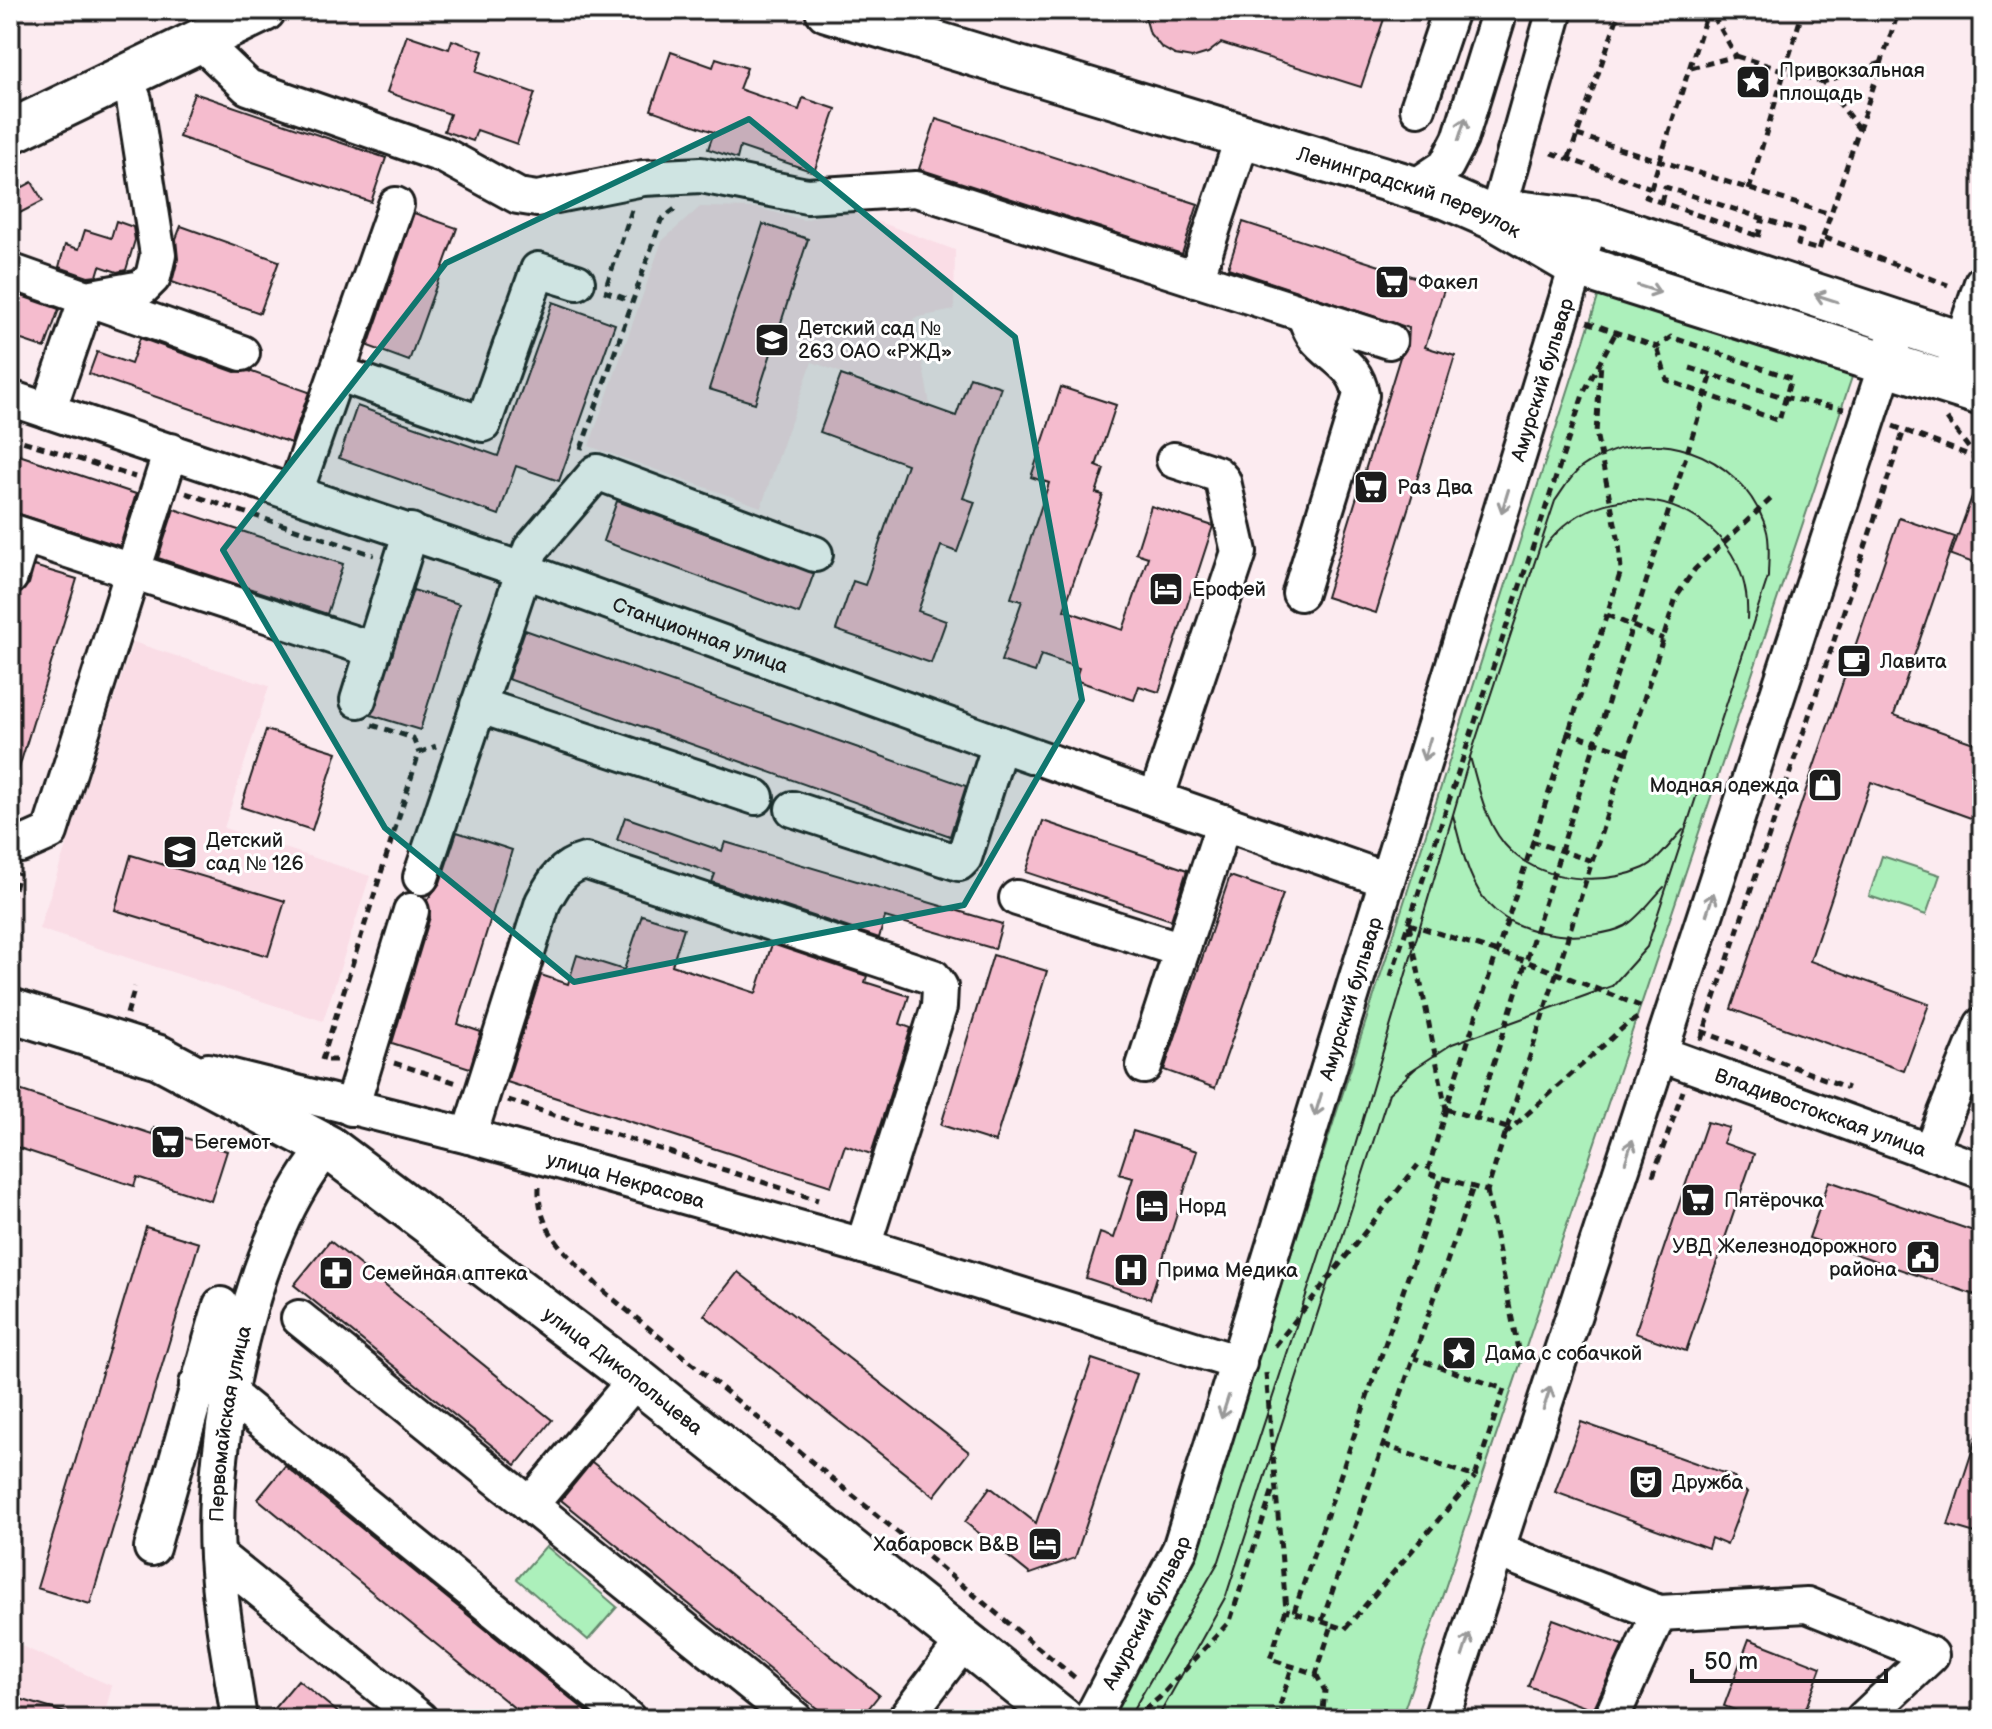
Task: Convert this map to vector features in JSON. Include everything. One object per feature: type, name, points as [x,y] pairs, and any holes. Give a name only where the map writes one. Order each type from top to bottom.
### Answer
[{"type":"main road","points":[[10,132],[264,10]]},
{"type":"main road","name":"Ленинградский переулок","points":[[827,10],[1415,187],[1496,219],[1575,265],[1886,365],[1958,398]]},
{"type":"main road","points":[[1496,219],[1525,213],[1591,221],[1972,346]]},
{"type":"main road","name":"улица Некрасова","points":[[10,1010],[159,1057]]},
{"type":"main road","name":"улица Дикопольцева","points":[[159,1057],[328,1147],[636,1379],[965,1640],[1083,1714]]},
{"type":"street","points":[[1418,108],[1451,10]]},
{"type":"street","points":[[1415,187],[1446,166],[1460,139],[1500,10]]},
{"type":"street","points":[[1496,219],[1555,10]]},
{"type":"street","points":[[1542,55],[1574,10]]},
{"type":"street","points":[[200,41],[248,87],[445,156],[518,196],[537,199],[643,178],[717,178],[807,196],[916,189],[1389,341]]},
{"type":"street","points":[[87,298],[142,288],[153,277],[158,255],[134,100],[125,77]]},
{"type":"street","points":[[1196,279],[1243,136]]},
{"type":"street","points":[[295,492],[396,205]]},
{"type":"street","name":"Амурский бульвар","points":[[1083,1714],[1180,1549],[1258,1361],[1387,880],[1591,221]]},
{"type":"street","points":[[337,373],[483,424],[538,270],[590,287]]},
{"type":"street","points":[[10,271],[242,353]]},
{"type":"street","points":[[1958,398],[1972,346],[1982,283]]},
{"type":"street","points":[[48,411],[87,298]]},
{"type":"street","points":[[1300,593],[1361,395],[1358,380],[1350,367],[1313,336],[1304,314]]},
{"type":"street","points":[[1441,1719],[1497,1550],[1676,1060],[1900,322]]},
{"type":"street","name":"Станционная улица","points":[[10,398],[411,531],[1387,880]]},
{"type":"street","points":[[10,842],[21,845],[50,832],[171,451]]},
{"type":"street","points":[[1156,799],[1239,552],[1239,538],[1223,481],[1217,474],[1174,460]]},
{"type":"street","points":[[421,877],[531,549],[597,472],[815,554]]},
{"type":"street","points":[[358,700],[411,531]]},
{"type":"street","points":[[10,577],[17,534],[374,650]]},
{"type":"street","points":[[478,705],[756,797]]},
{"type":"street","points":[[793,809],[959,863],[964,858],[1000,744]]},
{"type":"street","points":[[1144,1066],[1224,822]]},
{"type":"street","points":[[469,1136],[543,902],[558,877],[571,864],[585,861],[933,977],[940,987],[939,1007],[868,1232]]},
{"type":"street","points":[[1017,898],[1182,950]]},
{"type":"street","points":[[351,1108],[411,911]]},
{"type":"street","points":[[1930,1152],[1982,1025]]},
{"type":"street","name":"улица Некрасова","points":[[159,1057],[351,1108],[868,1232],[1258,1361]]},
{"type":"street","name":"Владивостокская улица","points":[[1676,1060],[1982,1171]]},
{"type":"street","name":"Первомайская улица","points":[[239,1719],[217,1555],[221,1449],[212,1389],[269,1247],[308,1169],[328,1147]]},
{"type":"street","points":[[152,1548],[212,1389],[221,1305]]},
{"type":"street","points":[[299,1318],[795,1719]]},
{"type":"street","points":[[530,1505],[636,1379]]},
{"type":"street","points":[[212,1389],[628,1719]]},
{"type":"street","points":[[1497,1550],[1659,1613],[1807,1605],[1931,1655],[1863,1719]]},
{"type":"street","points":[[217,1555],[420,1719]]},
{"type":"street","points":[[1611,1719],[1659,1613]]},
{"type":"street","points":[[905,1719],[965,1640]]},
{"type":"path","points":[[1569,158],[1620,10]]},
{"type":"path","points":[[1709,10],[1736,56]]},
{"type":"path","points":[[1709,10],[1646,197],[1758,236]]},
{"type":"path","points":[[1749,190],[1803,10]]},
{"type":"path","points":[[1661,202],[1665,187],[1802,231],[1798,244],[1819,250],[1899,10]]},
{"type":"path","points":[[1690,68],[1736,56],[1823,82],[1881,62]]},
{"type":"path","points":[[1823,82],[1859,129]]},
{"type":"path","points":[[1577,135],[1657,163],[1830,214]]},
{"type":"path","points":[[1552,153],[1651,188]]},
{"type":"path","points":[[632,301],[590,287],[643,178]]},
{"type":"path","points":[[579,455],[661,220],[717,178]]},
{"type":"path","points":[[1755,245],[1763,218]]},
{"type":"path","points":[[1823,237],[1948,285]]},
{"type":"path","points":[[1586,322],[1657,347]]},
{"type":"path","points":[[1671,337],[1791,378],[1779,421],[1667,380],[1657,347],[1671,337]]},
{"type":"path","points":[[1487,1191],[1427,1173],[1566,732],[1621,571],[1619,542],[1596,433],[1601,360]]},
{"type":"path","points":[[1690,368],[1787,397],[1849,410]]},
{"type":"path","points":[[1476,1119],[1712,374]]},
{"type":"path","points":[[1958,398],[1979,459]]},
{"type":"path","points":[[1892,426],[1979,459]]},
{"type":"path","points":[[1653,1179],[1676,1060],[1704,1032],[1904,430]]},
{"type":"path","points":[[1520,1360],[1487,1191],[1677,595],[1695,569],[1774,496]]},
{"type":"path","points":[[1607,615],[1631,628],[1663,639]]},
{"type":"path","points":[[358,700],[371,725],[413,738],[419,753],[322,1060],[389,1062],[483,1092],[868,1232]]},
{"type":"path","points":[[1566,732],[1627,752]]},
{"type":"path","points":[[419,753],[441,744]]},
{"type":"path","points":[[1531,841],[1592,861]]},
{"type":"path","points":[[1397,920],[1526,961],[1650,1010],[1626,1025],[1506,1131]]},
{"type":"path","points":[[1409,924],[1446,1109]]},
{"type":"path","points":[[1694,1028],[1852,1089]]},
{"type":"path","points":[[1446,1109],[1506,1131]]},
{"type":"path","points":[[1322,1719],[1325,1691],[1316,1674],[1270,1659],[1286,1610],[1275,1481],[1258,1361],[1418,1165]]},
{"type":"path","points":[[1294,1612],[1442,1177]]},
{"type":"path","points":[[539,1187],[538,1211],[547,1229],[601,1289],[1061,1665],[1083,1714]]},
{"type":"path","points":[[1322,1621],[1473,1187]]},
{"type":"path","points":[[1286,1610],[1345,1629],[1475,1477],[1504,1389],[1414,1358]]},
{"type":"path","points":[[1383,1445],[1475,1477]]},
{"type":"path","points":[[1133,1719],[1159,1698],[1230,1621],[1275,1481]]},
{"type":"path","points":[[1316,1674],[1332,1625]]},
{"type":"path","points":[[1276,1719],[1292,1667]]},
{"type":"highlighted area","points":[[749,119],[1015,337],[1082,700],[964,905],[574,982],[385,828],[223,550],[446,263]]},
{"type":"shaded area","name":"Детский сад № 263 ОАО «РЖД»","points":[[700,207],[758,208],[804,220],[845,209],[955,250],[954,310],[914,318],[930,405],[812,362],[761,507],[589,446],[662,241]]},
{"type":"shaded area","name":"Детский сад № 126","points":[[133,642],[269,686],[224,828],[370,876],[323,1021],[39,929]]},
{"type":"shaded area","points":[[10,1641],[112,1686],[103,1719],[10,1719]]},
{"type":"green space","points":[[1600,291],[1853,374],[1401,1719],[1112,1719],[1194,1557]]},
{"type":"green space","points":[[1882,856],[1940,875],[1926,915],[1869,896]]},
{"type":"green space","points":[[546,1546],[617,1607],[588,1640],[517,1579]]},
{"type":"building","points":[[1143,10],[1387,10],[1361,87],[1221,43],[1208,53],[1192,58],[1175,55],[1161,47],[1150,34]]},
{"type":"building","points":[[407,35],[449,49],[452,40],[483,51],[476,72],[535,93],[517,144],[477,130],[473,141],[444,131],[450,114],[387,92]]},
{"type":"building","points":[[671,52],[713,67],[716,58],[747,68],[739,89],[799,110],[803,98],[836,109],[814,172],[740,147],[737,159],[708,149],[714,132],[651,110]]},
{"type":"building","points":[[194,93],[386,158],[371,202],[179,137]]},
{"type":"building","points":[[936,119],[1198,204],[1182,254],[919,169]]},
{"type":"building","points":[[32,182],[43,201],[10,218],[10,194]]},
{"type":"building","points":[[414,213],[457,228],[409,361],[368,346]]},
{"type":"building","points":[[116,221],[133,227],[135,240],[126,270],[117,272],[100,266],[97,276],[88,277],[59,267],[65,245],[79,249],[85,230],[111,238]]},
{"type":"building","points":[[1243,222],[1445,287],[1425,347],[1455,356],[1376,613],[1326,597],[1400,357],[1408,346],[1409,328],[1228,268]]},
{"type":"building","points":[[763,224],[808,239],[755,403],[709,389]]},
{"type":"building","points":[[181,226],[279,261],[260,313],[172,282],[178,259],[176,239]]},
{"type":"building","points":[[10,292],[59,309],[45,348],[10,336]]},
{"type":"building","points":[[553,302],[615,324],[559,481],[516,466],[499,515],[339,458],[357,406],[498,456]]},
{"type":"building","points":[[140,338],[235,372],[249,371],[309,392],[291,443],[89,374],[97,352],[131,364]]},
{"type":"building","points":[[841,375],[956,416],[970,377],[1001,387],[963,498],[975,502],[957,552],[941,546],[918,611],[946,621],[931,663],[836,630],[853,581],[865,585],[907,464],[820,432]]},
{"type":"building","points":[[1061,387],[1116,405],[1096,466],[1104,469],[1096,493],[1103,495],[1064,610],[1123,630],[1148,557],[1136,553],[1151,506],[1213,526],[1159,692],[1139,686],[1134,700],[1075,680],[1079,668],[1041,655],[1035,672],[1001,661],[1022,601],[1011,598],[1049,483],[1031,477]]},
{"type":"building","points":[[10,452],[136,494],[120,546],[10,511]]},
{"type":"building","points":[[1979,477],[1982,478],[1982,566],[1951,555]]},
{"type":"building","points":[[617,501],[814,573],[799,614],[603,541]]},
{"type":"building","points":[[174,509],[343,564],[327,614],[158,558]]},
{"type":"building","points":[[1899,518],[1955,537],[1894,715],[1982,746],[1982,822],[1871,782],[1810,961],[1929,1004],[1904,1071],[1731,1009]]},
{"type":"building","points":[[34,566],[77,579],[15,781],[10,780],[10,611],[14,596],[29,584]]},
{"type":"building","points":[[413,590],[459,604],[420,730],[371,715]]},
{"type":"building","points":[[525,630],[966,786],[950,836],[508,679]]},
{"type":"building","points":[[266,730],[337,752],[312,830],[241,807]]},
{"type":"building","points":[[625,817],[722,851],[725,842],[1002,924],[995,949],[885,917],[879,938],[712,882],[715,874],[617,840]]},
{"type":"building","points":[[1043,821],[1187,870],[1171,920],[1026,872]]},
{"type":"building","points":[[457,832],[512,850],[458,1024],[481,1032],[470,1068],[392,1043],[430,917],[427,900],[440,883]]},
{"type":"building","points":[[131,855],[285,901],[268,956],[115,910]]},
{"type":"building","points":[[1230,876],[1283,894],[1215,1088],[1164,1070]]},
{"type":"building","points":[[642,915],[684,928],[672,965],[756,993],[772,944],[867,976],[865,982],[909,996],[900,1024],[911,1028],[871,1154],[845,1145],[831,1186],[507,1082],[541,975],[568,984],[577,955],[624,970]]},
{"type":"building","points":[[993,955],[1047,971],[995,1142],[941,1125]]},
{"type":"building","points":[[10,1087],[152,1134],[154,1128],[227,1151],[211,1201],[137,1177],[134,1186],[10,1145]]},
{"type":"building","points":[[1707,1122],[1729,1128],[1723,1143],[1754,1154],[1686,1351],[1635,1333]]},
{"type":"building","name":"Норд","points":[[1133,1131],[1197,1151],[1150,1299],[1086,1278],[1100,1233],[1114,1238],[1133,1178],[1119,1174]]},
{"type":"building","name":"УВД Железнодорожного района","points":[[1829,1181],[1982,1234],[1982,1276],[1975,1295],[1809,1238]]},
{"type":"building","points":[[146,1227],[199,1243],[90,1604],[37,1588]]},
{"type":"building","points":[[330,1241],[552,1420],[516,1465],[294,1285]]},
{"type":"building","points":[[738,1272],[969,1452],[934,1496],[704,1315]]},
{"type":"building","points":[[1092,1359],[1137,1374],[1075,1558],[1030,1574],[965,1522],[990,1487],[1036,1523]]},
{"type":"building","name":"Дружба","points":[[1581,1422],[1735,1477],[1731,1486],[1747,1492],[1727,1545],[1711,1538],[1708,1548],[1555,1492]]},
{"type":"building","points":[[1978,1433],[1982,1434],[1982,1535],[1948,1525]]},
{"type":"building","points":[[592,1462],[879,1695],[860,1719],[830,1719],[561,1500]]},
{"type":"building","points":[[285,1466],[596,1719],[528,1719],[258,1499]]},
{"type":"building","points":[[1553,1619],[1623,1645],[1593,1710],[1528,1686]]},
{"type":"building","points":[[1749,1639],[1821,1667],[1802,1719],[1758,1719],[1724,1706]]},
{"type":"building","points":[[298,1680],[346,1719],[265,1719]]},
{"type":"building","points":[[10,1696],[69,1714],[68,1719],[10,1719]]},
{"type":"tram line","points":[[1128,1719],[1219,1561],[1355,1146],[1470,757],[1555,501],[1582,467],[1608,453],[1635,446],[1663,445],[1689,451],[1714,462],[1736,479],[1754,501],[1768,534],[1768,577],[1647,947],[1612,986],[1452,1044],[1406,1074]]},
{"type":"tram line","points":[[1545,547],[1573,519],[1605,504],[1639,500],[1673,507],[1703,523],[1728,548],[1743,580],[1747,619]]},
{"type":"tram line","points":[[1470,757],[1484,807],[1502,842],[1525,861],[1557,875],[1593,879],[1628,874],[1654,861],[1683,830]]},
{"type":"tram line","points":[[1453,815],[1466,862],[1483,898],[1512,922],[1533,930],[1575,936],[1618,929],[1635,918],[1664,887]]},
{"type":"tram line","points":[[1157,1719],[1226,1596],[1389,1093],[1416,1068]]},
{"type":"place","name":"Привокзальная площадь","points":[[1753,82]]},
{"type":"place","name":"Факел","points":[[1392,282]]},
{"type":"place","name":"Детский сад № 263 ОАО «РЖД»","points":[[772,340]]},
{"type":"place","name":"Раз Два","points":[[1371,487]]},
{"type":"place","name":"Ерофей","points":[[1166,589]]},
{"type":"place","name":"Лавита","points":[[1854,661]]},
{"type":"place","name":"Модная одежда","points":[[1825,785]]},
{"type":"place","name":"Детский сад № 126","points":[[180,852]]},
{"type":"place","name":"Бегемот","points":[[168,1142]]},
{"type":"place","name":"Пятёрочка","points":[[1698,1200]]},
{"type":"place","name":"Норд","points":[[1152,1206]]},
{"type":"place","name":"УВД Железнодорожного района","points":[[1923,1257]]},
{"type":"place","name":"Прима Медика","points":[[1131,1270]]},
{"type":"place","name":"Семейная аптека","points":[[336,1273]]},
{"type":"place","name":"Дама с собачкой","points":[[1459,1353]]},
{"type":"place","name":"Дружба","points":[[1646,1482]]},
{"type":"place","name":"Хабаровск B&B","points":[[1045,1544]]}]
